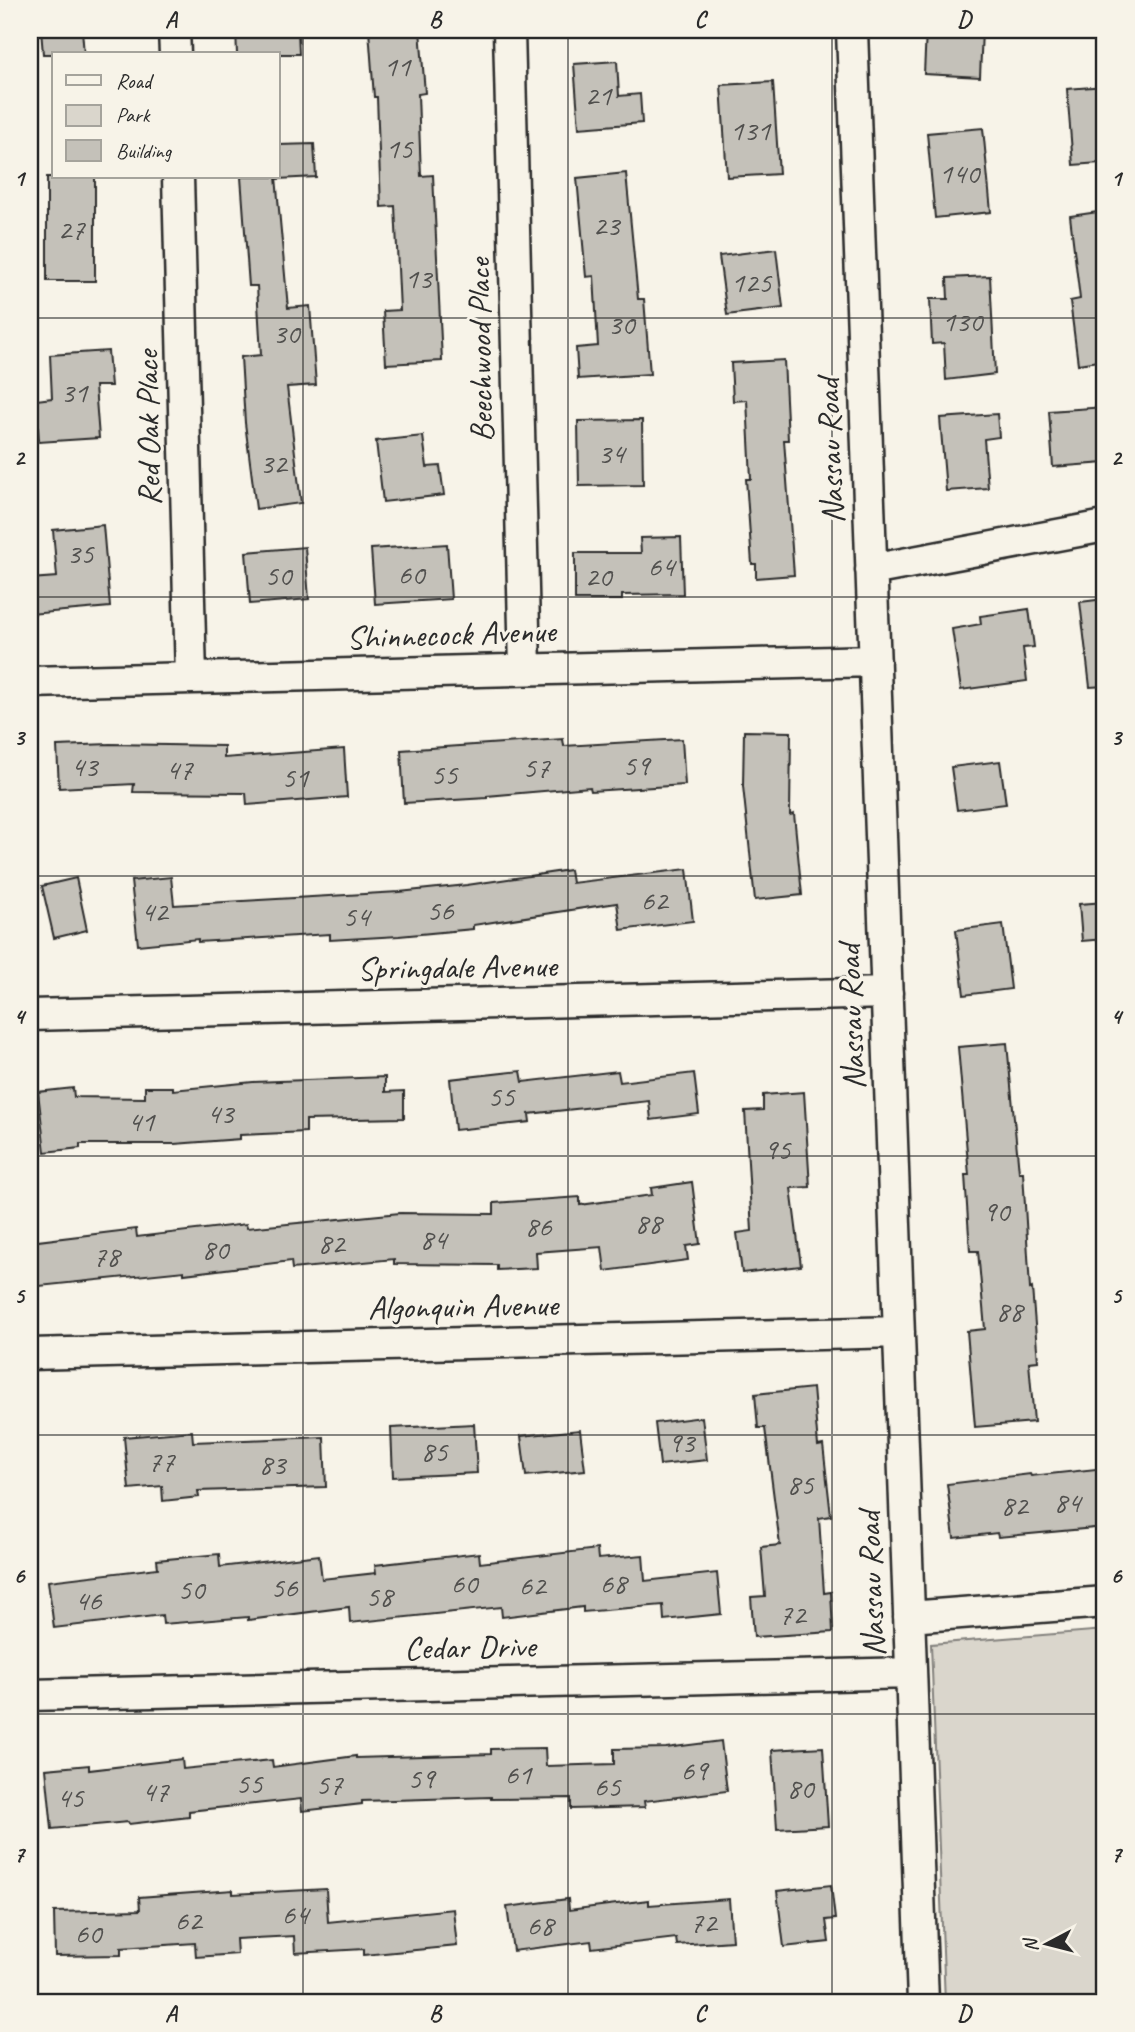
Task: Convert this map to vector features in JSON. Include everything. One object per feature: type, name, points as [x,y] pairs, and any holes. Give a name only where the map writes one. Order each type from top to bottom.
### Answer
[{"type":"street","points":[[174,30],[175,52]]},
{"type":"street","name":"Beechwood Place","points":[[509,30],[525,668]]},
{"type":"street","name":"Nassau Road","points":[[852,30],[923,2002]]},
{"type":"street","name":"Red Oak Place","points":[[178,178],[191,678]]},
{"type":"street","points":[[871,569],[1105,526]]},
{"type":"street","name":"Shinnecock Avenue","points":[[30,682],[875,661]]},
{"type":"street","name":"Springdale Avenue","points":[[30,1015],[887,993]]},
{"type":"street","name":"Algonquin Avenue","points":[[30,1354],[899,1332]]},
{"type":"street","points":[[909,1617],[1105,1602]]},
{"type":"street","name":"Cedar Drive","points":[[30,1695],[911,1673]]},
{"type":"green space","points":[[1105,1630],[1105,2002],[945,2002],[931,1644]]},
{"type":"building","points":[[41,30],[82,30],[84,52],[43,54]]},
{"type":"building","points":[[236,30],[298,30],[299,54],[237,52]]},
{"type":"building","points":[[369,30],[420,30],[425,93],[418,94],[421,176],[433,175],[442,361],[386,364],[383,311],[400,310],[395,206],[381,207],[377,97],[374,97]]},
{"type":"building","points":[[926,30],[982,30],[980,77],[924,74]]},
{"type":"building","points":[[617,61],[619,96],[640,94],[642,123],[579,128],[574,64]]},
{"type":"building","points":[[773,82],[779,174],[727,177],[721,85]]},
{"type":"building","points":[[1105,86],[1105,138],[1098,138],[1100,163],[1073,165],[1067,89]]},
{"type":"building","points":[[983,128],[991,212],[935,218],[927,133]]},
{"type":"building","points":[[314,144],[316,177],[278,179],[280,145]]},
{"type":"building","points":[[626,173],[638,299],[644,299],[650,374],[578,379],[576,348],[598,346],[594,276],[586,277],[577,178]]},
{"type":"building","points":[[47,177],[95,178],[95,281],[47,281]]},
{"type":"building","points":[[241,178],[276,178],[288,308],[310,306],[316,385],[287,387],[301,503],[256,509],[245,423],[241,357],[261,355],[257,286],[249,286]]},
{"type":"building","points":[[1105,211],[1105,360],[1078,364],[1070,301],[1080,299],[1070,216]]},
{"type":"building","points":[[776,249],[783,308],[727,315],[719,256]]},
{"type":"building","points":[[990,276],[995,374],[946,380],[944,343],[932,344],[930,299],[948,299],[947,278]]},
{"type":"building","points":[[108,351],[111,386],[95,386],[99,438],[39,442],[36,400],[52,398],[50,355]]},
{"type":"building","points":[[784,360],[788,440],[784,440],[794,575],[756,578],[756,564],[752,564],[746,479],[751,479],[747,400],[733,401],[731,363]]},
{"type":"building","points":[[1105,407],[1105,463],[1053,467],[1049,411]]},
{"type":"building","points":[[997,414],[999,437],[984,439],[988,488],[946,491],[940,418]]},
{"type":"building","points":[[642,420],[643,485],[579,486],[578,421]]},
{"type":"building","points":[[423,436],[427,467],[440,466],[444,495],[383,502],[376,441]]},
{"type":"building","points":[[103,525],[110,607],[30,614],[30,579],[57,577],[53,530]]},
{"type":"building","points":[[681,537],[683,594],[622,595],[622,600],[575,600],[575,553],[641,553],[640,538]]},
{"type":"building","points":[[447,544],[451,599],[375,604],[371,549]]},
{"type":"building","points":[[305,547],[309,599],[250,604],[246,552]]},
{"type":"building","points":[[1105,599],[1105,686],[1090,687],[1080,602]]},
{"type":"building","points":[[1029,609],[1034,647],[1023,648],[1027,681],[961,690],[952,629],[981,624],[980,616]]},
{"type":"building","points":[[744,731],[791,732],[790,815],[794,814],[802,895],[755,900],[743,786]]},
{"type":"building","points":[[563,739],[564,746],[682,739],[685,785],[591,791],[590,787],[487,798],[404,803],[401,750]]},
{"type":"building","points":[[57,746],[224,746],[224,758],[344,749],[347,797],[247,805],[246,793],[133,792],[134,784],[59,788]]},
{"type":"building","points":[[1000,761],[1006,804],[957,810],[951,767]]},
{"type":"building","points":[[687,869],[693,921],[621,930],[617,903],[473,925],[473,929],[399,936],[330,940],[330,934],[198,942],[198,939],[138,945],[131,881],[171,877],[174,905],[399,892],[570,870],[572,883]]},
{"type":"building","points":[[76,878],[87,930],[54,938],[42,886]]},
{"type":"building","points":[[1105,902],[1105,939],[1082,941],[1079,904]]},
{"type":"building","points":[[1003,924],[1011,989],[964,995],[956,930]]},
{"type":"building","points":[[1007,1043],[1019,1172],[1023,1172],[1030,1289],[1032,1288],[1038,1361],[1029,1362],[1034,1422],[975,1427],[967,1331],[985,1329],[978,1251],[970,1251],[965,1175],[969,1175],[958,1047]]},
{"type":"building","points":[[521,1071],[523,1082],[618,1071],[620,1082],[694,1073],[699,1114],[651,1120],[649,1101],[529,1114],[530,1122],[455,1130],[450,1079]]},
{"type":"building","points":[[385,1077],[385,1092],[404,1091],[404,1118],[306,1120],[306,1132],[240,1135],[240,1139],[174,1144],[80,1144],[80,1148],[45,1152],[38,1092],[73,1088],[74,1097],[145,1098],[145,1087],[173,1087],[173,1090],[253,1082]]},
{"type":"building","points":[[804,1092],[810,1187],[791,1188],[801,1266],[742,1273],[737,1233],[752,1231],[745,1111],[763,1110],[763,1095]]},
{"type":"building","points":[[692,1182],[700,1244],[686,1246],[688,1260],[605,1271],[602,1247],[536,1252],[537,1268],[497,1270],[497,1265],[394,1264],[394,1259],[292,1269],[291,1261],[184,1274],[184,1271],[30,1287],[30,1242],[136,1229],[137,1237],[246,1224],[247,1228],[400,1213],[494,1214],[494,1203],[580,1197],[580,1205],[652,1195],[651,1188]]},
{"type":"building","points":[[813,1388],[818,1446],[823,1445],[831,1516],[819,1518],[824,1593],[831,1592],[833,1632],[754,1637],[751,1597],[765,1596],[761,1547],[780,1545],[765,1428],[758,1428],[755,1394]]},
{"type":"building","points":[[702,1417],[707,1460],[660,1465],[655,1423]]},
{"type":"building","points":[[474,1424],[477,1473],[393,1477],[391,1428]]},
{"type":"building","points":[[580,1430],[585,1470],[526,1476],[521,1436]]},
{"type":"building","points":[[192,1431],[193,1442],[324,1437],[326,1487],[198,1491],[199,1497],[163,1501],[162,1486],[129,1489],[124,1437]]},
{"type":"building","points":[[1105,1468],[1105,1527],[998,1537],[997,1533],[954,1538],[947,1484]]},
{"type":"building","points":[[597,1549],[598,1559],[643,1555],[645,1581],[717,1573],[721,1614],[664,1620],[663,1605],[583,1612],[583,1607],[502,1617],[501,1607],[350,1623],[349,1607],[248,1620],[248,1617],[163,1624],[162,1615],[54,1628],[48,1581],[158,1568],[157,1560],[219,1554],[220,1567],[319,1555],[322,1579],[376,1573],[375,1565],[479,1553],[480,1563]]},
{"type":"building","points":[[721,1741],[727,1791],[644,1801],[645,1807],[571,1809],[571,1798],[491,1797],[362,1801],[362,1804],[302,1811],[301,1799],[189,1811],[189,1817],[52,1829],[46,1769],[89,1765],[89,1770],[182,1759],[183,1769],[272,1760],[273,1767],[356,1756],[491,1754],[491,1749],[545,1748],[546,1766],[614,1764],[614,1749],[666,1748]]},
{"type":"building","points":[[823,1747],[828,1826],[777,1829],[772,1750]]},
{"type":"building","points":[[831,1885],[835,1919],[826,1920],[829,1942],[784,1947],[777,1891]]},
{"type":"building","points":[[326,1889],[328,1922],[453,1909],[457,1946],[364,1955],[364,1949],[295,1953],[294,1936],[236,1939],[237,1954],[196,1957],[195,1943],[121,1948],[121,1955],[55,1956],[54,1912],[140,1910],[139,1897],[233,1890],[233,1894]]},
{"type":"building","points":[[568,1899],[569,1910],[649,1900],[649,1905],[729,1899],[732,1941],[677,1945],[676,1938],[592,1948],[591,1941],[513,1951],[507,1907]]}]
